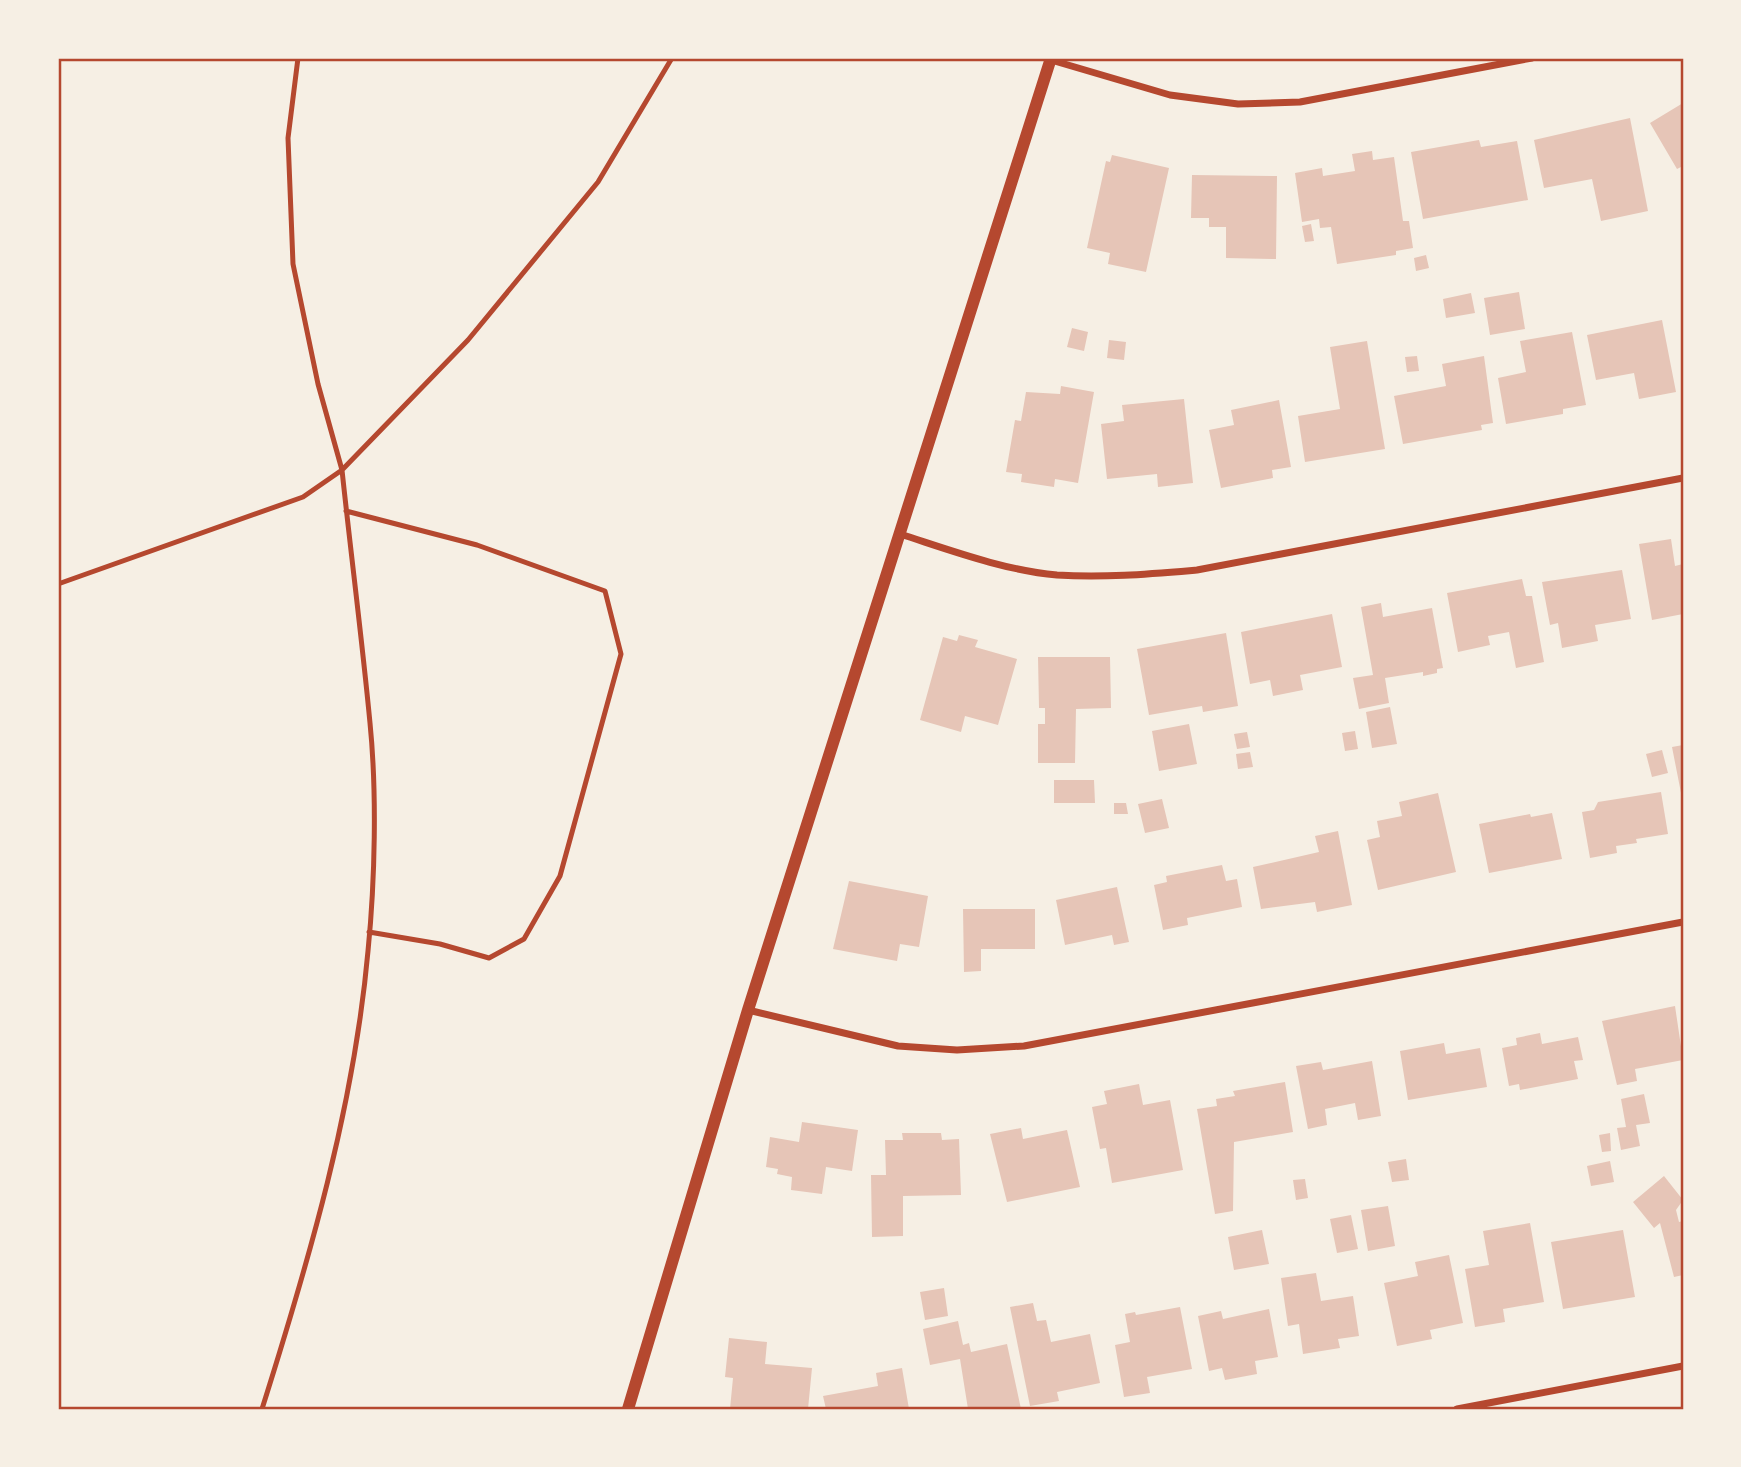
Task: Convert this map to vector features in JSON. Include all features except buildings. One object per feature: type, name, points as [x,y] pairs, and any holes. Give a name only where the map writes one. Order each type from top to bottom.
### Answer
[{"type":"street","points":[[628,1409],[748,1010],[1051,59],[1170,96],[1238,104],[1300,102],[1532,58]]},
{"type":"street","points":[[900,534],[977,559],[1054,575],[1120,577],[1197,570],[1683,478]]},
{"type":"street","points":[[748,1010],[898,1046],[957,1050],[1024,1046],[1683,922]]},
{"type":"street","points":[[1457,1409],[1683,1366]]},
{"type":"lane","points":[[262,1409],[304,1275],[356,1053],[369,932],[371,726],[342,470],[318,384],[293,264],[288,138],[298,58]]},
{"type":"lane","points":[[58,584],[303,497],[342,470],[468,340],[598,183],[671,58]]},
{"type":"lane","points":[[346,511],[477,545],[604,591],[621,654],[560,876],[524,939],[489,957],[440,944],[369,932]]}]
